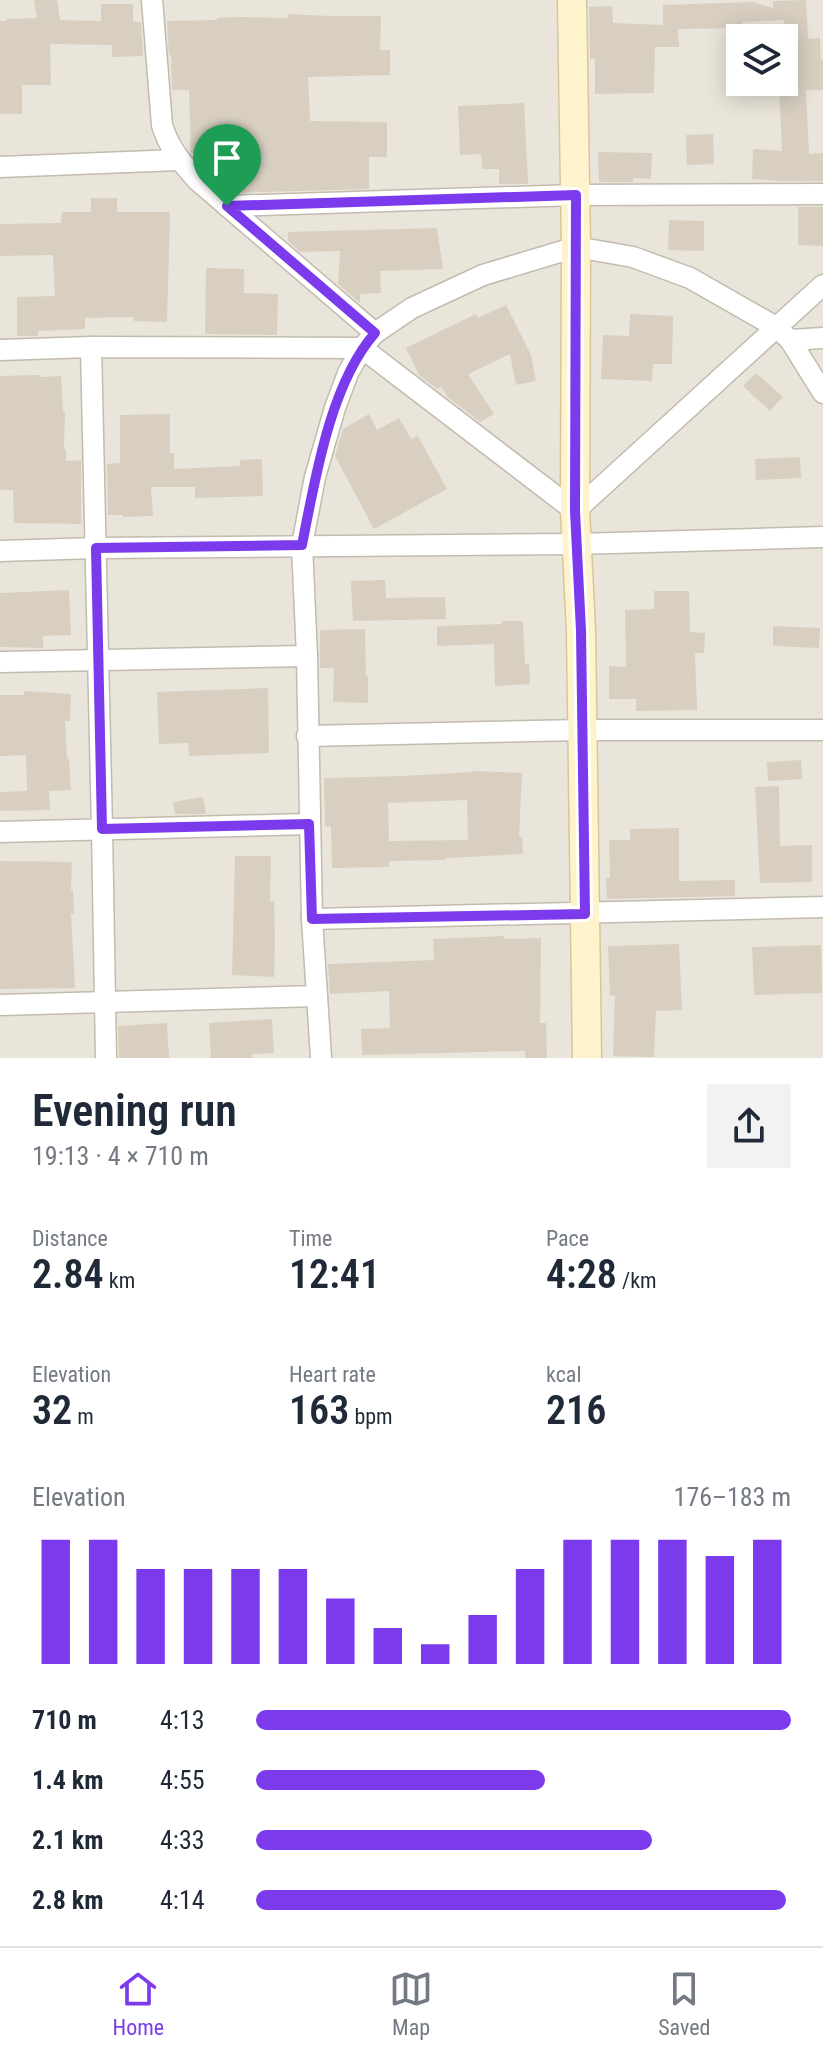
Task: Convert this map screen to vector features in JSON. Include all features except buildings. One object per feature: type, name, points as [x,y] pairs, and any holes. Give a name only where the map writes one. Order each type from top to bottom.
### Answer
[{"type":"street","points":[[152,0],[162,125],[167,143],[178,160],[368,340],[575,511]]},
{"type":"street","points":[[572,0],[576,195],[575,511],[587,1058]]},
{"type":"street","points":[[0,167],[178,160]]},
{"type":"street","points":[[227,206],[576,195],[823,194]]},
{"type":"street","points":[[321,1058],[312,919],[302,545],[315,477],[335,408],[348,373],[368,340],[412,308],[483,275],[576,247],[633,257],[690,278],[783,334],[823,393]]},
{"type":"street","points":[[575,511],[783,334],[823,285]]},
{"type":"street","points":[[783,334],[823,338]]},
{"type":"street","points":[[0,350],[368,340]]},
{"type":"street","points":[[91,347],[106,1058]]},
{"type":"street","points":[[0,551],[577,544],[823,537]]},
{"type":"street","points":[[0,662],[307,656]]},
{"type":"street","points":[[307,736],[581,730],[823,730]]},
{"type":"street","points":[[0,832],[309,824]]},
{"type":"street","points":[[312,919],[823,907]]},
{"type":"street","points":[[0,1005],[317,996]]},
{"type":"shaded area","points":[[0,0],[823,0],[823,1058],[0,1058]]},
{"type":"route","points":[[576,195],[575,511],[581,631],[585,914],[312,919],[309,824],[102,829],[96,548],[302,545],[315,477],[335,408],[348,373],[375,333],[227,206],[576,195]]}]
